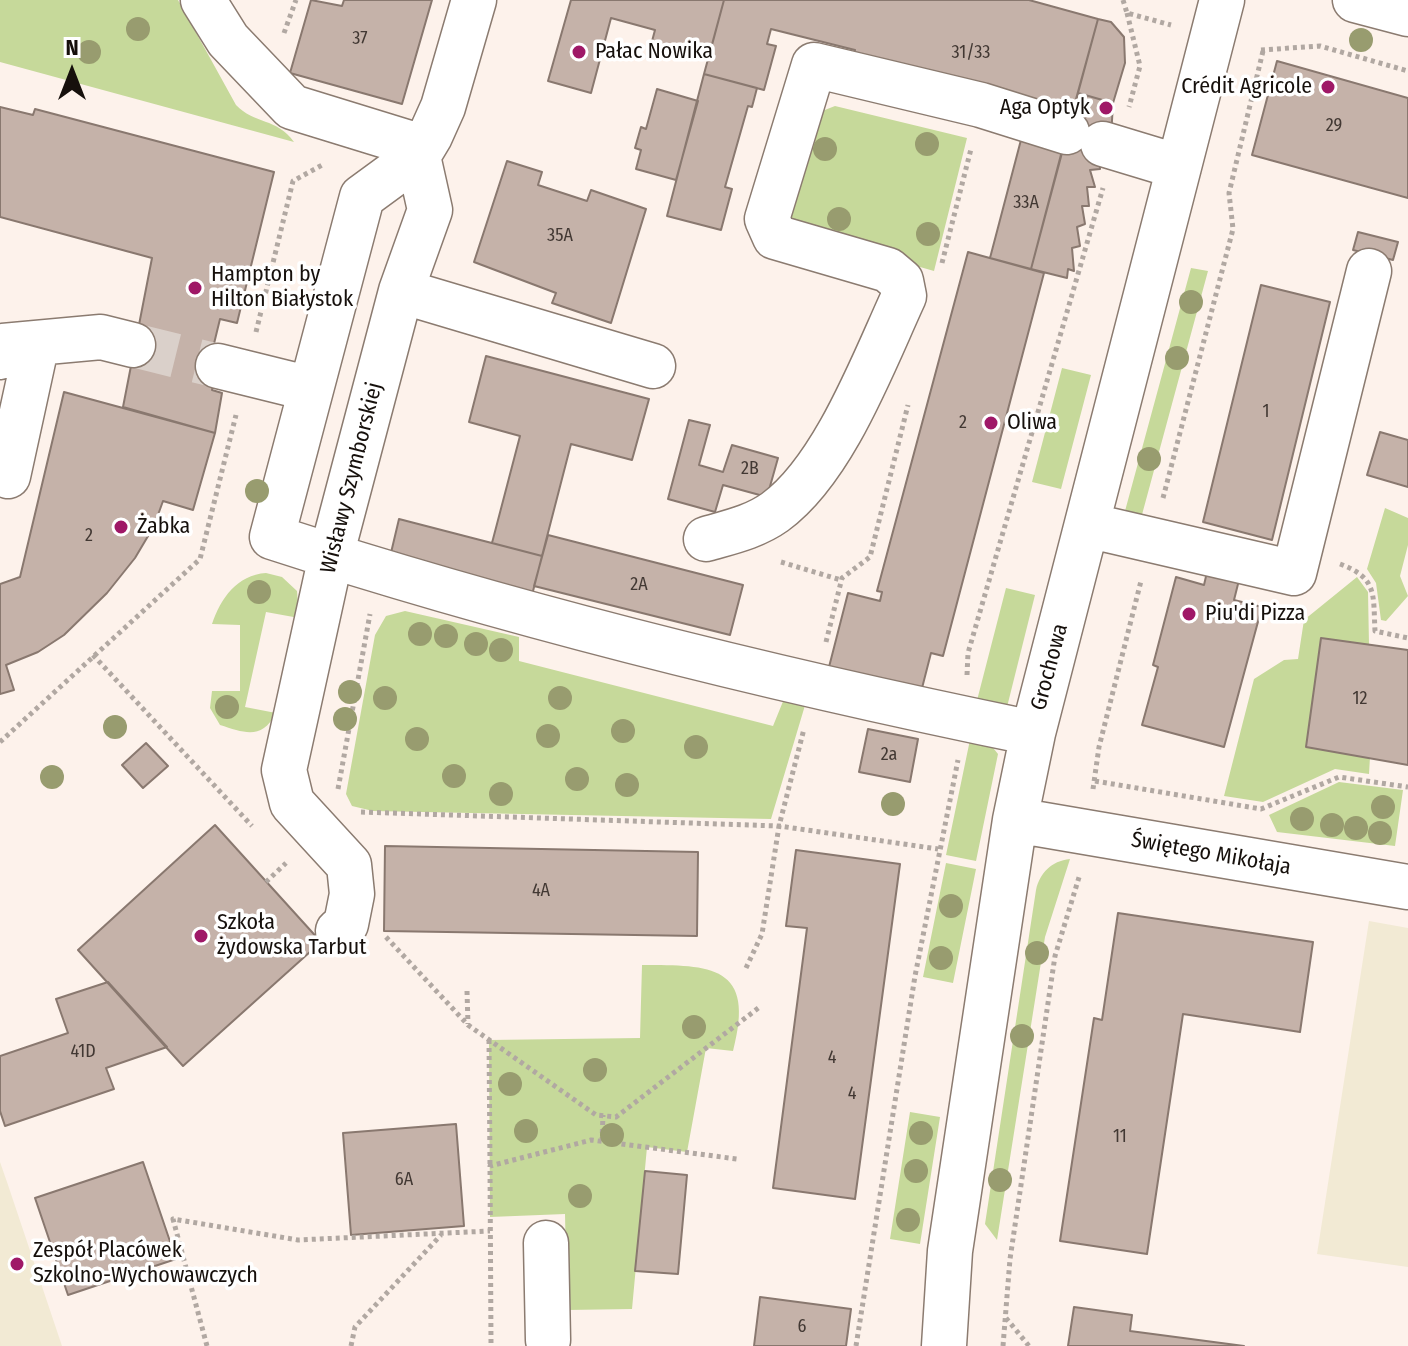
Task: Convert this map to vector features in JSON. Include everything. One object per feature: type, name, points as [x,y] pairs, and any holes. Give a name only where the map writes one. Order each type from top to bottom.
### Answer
[{"type":"street","points":[[203,0],[228,40],[292,107],[378,132],[420,152]]},
{"type":"street","points":[[474,0],[443,107],[420,152],[362,197],[272,537],[527,612],[815,684],[1033,733]]},
{"type":"street","name":"Grochowa","points":[[944,1346],[950,1251],[1015,820],[1033,733],[1222,0]]},
{"type":"street","points":[[1355,0],[1408,14]]},
{"type":"street","points":[[706,539],[746,528],[775,512],[802,487],[851,411],[904,296],[901,281],[888,270],[775,237],[769,229],[767,219],[814,65],[981,105],[1179,167]]},
{"type":"street","name":"Wisławy Szymborskiej","points":[[342,928],[353,879],[349,865],[292,803],[284,770],[331,556],[401,291],[430,210],[420,152]]},
{"type":"street","points":[[1087,525],[1294,573],[1369,271]]},
{"type":"street","points":[[401,291],[653,366]]},
{"type":"street","points":[[8,476],[19,350],[101,337],[133,345]]},
{"type":"street","points":[[232,369],[311,389]]},
{"type":"street","name":"Świętego Mikołaja","points":[[1015,820],[1408,887]]},
{"type":"street","points":[[546,1243],[548,1340]]},
{"type":"path","points":[[1003,1346],[1010,1259],[1055,956],[1081,872],[1099,747],[1233,229],[1229,193],[1263,51],[1320,46],[1408,71]]},
{"type":"path","points":[[940,271],[981,105]]},
{"type":"path","points":[[0,742],[200,559],[232,369],[293,181],[378,132]]},
{"type":"path","points":[[746,968],[762,934],[779,826],[842,578],[870,557],[911,392]]},
{"type":"path","points":[[338,792],[379,570]]},
{"type":"path","points":[[1361,572],[1373,589],[1375,631],[1408,638]]},
{"type":"path","points":[[93,655],[255,829]]},
{"type":"path","points":[[1095,781],[1261,809],[1339,777],[1408,787]]},
{"type":"path","points":[[350,812],[779,826],[938,849]]},
{"type":"path","points":[[275,852],[296,873]]},
{"type":"path","points":[[266,882],[286,863]]},
{"type":"path","points":[[342,928],[368,918],[468,1025],[596,1115],[616,1117],[761,1006]]},
{"type":"path","points":[[467,991],[468,1025]]},
{"type":"path","points":[[489,1040],[491,1343]]},
{"type":"path","points":[[602,1141],[603,1115]]},
{"type":"path","points":[[490,1166],[591,1140],[737,1159]]},
{"type":"path","points":[[207,1346],[173,1219],[298,1240],[490,1231]]},
{"type":"path","points":[[351,1346],[355,1327],[442,1234]]},
{"type":"path","points":[[1005,1318],[1029,1346]]},
{"type":"shaded area","points":[[1369,921],[1408,928],[1408,1267],[1317,1254]]},
{"type":"shaded area","name":"Zespół Placówek Szkolno-Wychowawczych","points":[[0,1162],[7,1182],[62,1346],[0,1346]]},
{"type":"green space","points":[[0,0],[178,0],[236,105],[280,129],[294,142],[0,62]]},
{"type":"green space","points":[[835,106],[967,138],[934,271],[788,229],[817,113]]},
{"type":"green space","points":[[1191,268],[1208,271],[1140,522],[1129,519],[1125,511]]},
{"type":"green space","points":[[1062,368],[1091,375],[1061,489],[1032,482]]},
{"type":"green space","points":[[1385,508],[1408,518],[1408,545],[1400,576],[1408,596],[1386,621],[1381,620],[1376,583],[1367,569]]},
{"type":"green space","points":[[266,573],[282,577],[297,591],[299,618],[266,612],[245,707],[276,713],[271,722],[259,731],[245,732],[220,725],[210,708],[212,691],[240,691],[240,625],[212,624],[225,597],[239,583]]},
{"type":"green space","points":[[1357,577],[1368,592],[1369,645],[1321,639],[1306,746],[1370,757],[1369,774],[1335,769],[1263,802],[1224,796],[1254,679],[1284,660],[1298,659],[1304,620]]},
{"type":"green space","points":[[1006,588],[1035,595],[1007,707],[974,712]]},
{"type":"green space","points":[[405,611],[519,637],[519,661],[773,726],[784,699],[806,702],[771,819],[373,811],[352,806],[346,794],[375,635],[386,616]]},
{"type":"green space","points":[[971,735],[986,739],[998,754],[976,861],[946,855]]},
{"type":"green space","points":[[1339,782],[1403,790],[1395,846],[1277,832],[1269,815]]},
{"type":"green space","points":[[1070,859],[1045,937],[997,1240],[985,1224],[1036,890],[1047,869],[1057,862]]},
{"type":"green space","points":[[946,863],[976,869],[953,983],[923,977]]},
{"type":"green space","points":[[642,965],[689,966],[707,970],[722,976],[733,986],[738,1001],[739,1023],[733,1051],[706,1048],[687,1152],[647,1147],[632,1309],[567,1310],[565,1214],[490,1217],[489,1040],[640,1038]]},
{"type":"green space","points":[[910,1112],[940,1117],[920,1244],[890,1239]]},
{"type":"building","points":[[311,0],[342,6],[344,0],[432,0],[402,104],[290,73]]},
{"type":"building","name":"Pałac Nowika","points":[[571,0],[724,0],[708,60],[651,45],[655,30],[611,18],[591,93],[548,81]]},
{"type":"building","points":[[724,0],[1029,0],[1098,19],[1073,110],[852,57],[855,50],[771,29],[767,44],[776,46],[764,90],[704,74]]},
{"type":"building","points":[[1098,19],[1111,22],[1124,37],[1125,63],[1113,103],[1078,93]]},
{"type":"building","points":[[1277,61],[1408,98],[1408,198],[1252,155]]},
{"type":"building","points":[[704,74],[757,88],[752,107],[748,106],[725,187],[732,189],[721,230],[667,216]]},
{"type":"building","points":[[657,89],[698,101],[676,180],[636,169],[641,150],[635,148],[641,127],[646,129]]},
{"type":"building","points":[[1078,93],[1113,103],[1111,138],[1099,154],[1100,169],[1090,170],[1095,187],[1087,187],[1089,206],[1082,206],[1085,224],[1077,227],[1080,246],[1072,248],[1074,271],[1068,269],[1067,278],[1031,269]]},
{"type":"building","name":"Hampton by Hilton Białystok","points":[[0,107],[33,115],[35,109],[274,172],[237,323],[220,319],[211,356],[220,359],[212,390],[222,393],[215,433],[123,407],[152,258],[0,217]]},
{"type":"building","points":[[1022,136],[1063,147],[1031,269],[990,258]]},
{"type":"building","points":[[507,161],[542,172],[538,185],[587,201],[591,190],[646,209],[611,323],[552,303],[556,293],[474,262]]},
{"type":"building","points":[[1358,232],[1398,242],[1393,260],[1353,250]]},
{"type":"building","points":[[968,252],[1044,273],[943,656],[931,653],[921,692],[829,667],[848,593],[880,601],[882,592],[877,591]]},
{"type":"building","points":[[1261,285],[1330,302],[1272,540],[1203,522]]},
{"type":"building","points":[[486,356],[649,399],[632,460],[571,444],[542,556],[492,543],[520,436],[469,422]]},
{"type":"building","points":[[64,392],[215,433],[193,510],[163,501],[154,526],[135,558],[107,593],[64,635],[38,652],[6,665],[14,690],[0,694],[0,584],[20,577]]},
{"type":"building","points":[[689,420],[710,425],[699,465],[723,472],[732,445],[778,458],[767,497],[723,485],[715,512],[668,499]]},
{"type":"building","points":[[1380,432],[1408,440],[1408,487],[1367,475]]},
{"type":"building","points":[[399,519],[542,556],[532,595],[390,557]]},
{"type":"building","points":[[548,535],[743,585],[730,635],[534,586]]},
{"type":"building","points":[[1207,572],[1239,580],[1234,600],[1262,607],[1224,747],[1142,725],[1158,667],[1153,665],[1176,577],[1204,585]]},
{"type":"building","points":[[1321,638],[1408,650],[1408,765],[1306,747]]},
{"type":"building","points":[[868,729],[918,739],[910,782],[859,772]]},
{"type":"building","points":[[146,743],[168,766],[143,788],[122,765]]},
{"type":"building","points":[[215,825],[321,942],[183,1066],[78,950]]},
{"type":"building","points":[[385,846],[698,852],[697,936],[384,931]]},
{"type":"building","points":[[796,850],[900,864],[855,1199],[773,1188],[807,928],[786,926]]},
{"type":"building","points":[[1118,913],[1313,942],[1300,1032],[1183,1014],[1147,1254],[1060,1241],[1094,1018],[1102,1020]]},
{"type":"building","points":[[108,982],[167,1047],[106,1068],[114,1089],[5,1126],[0,1111],[0,1056],[68,1033],[56,999]]},
{"type":"building","points":[[456,1124],[464,1226],[351,1235],[343,1133]]},
{"type":"building","points":[[143,1162],[176,1259],[68,1295],[35,1198]]},
{"type":"building","points":[[645,1171],[687,1175],[678,1274],[635,1271]]},
{"type":"building","points":[[760,1297],[851,1309],[846,1346],[754,1346]]},
{"type":"building","points":[[1074,1307],[1132,1315],[1130,1331],[1244,1346],[1068,1346]]},
{"type":"tunnel","points":[[133,345],[218,366]]},
{"type":"place","name":"Pałac Nowika","points":[[579,52]]},
{"type":"place","name":"Crédit Agricole","points":[[1328,87]]},
{"type":"place","name":"Aga Optyk","points":[[1106,108]]},
{"type":"place","name":"Hampton by Hilton Białystok","points":[[195,288]]},
{"type":"place","name":"Oliwa","points":[[991,423]]},
{"type":"place","name":"Żabka","points":[[121,527]]},
{"type":"place","name":"Piu'di Pizza","points":[[1189,614]]},
{"type":"place","name":"Szkoła żydowska Tarbut","points":[[201,936]]},
{"type":"place","name":"Zespół Placówek Szkolno-Wychowawczych","points":[[17,1264]]}]
